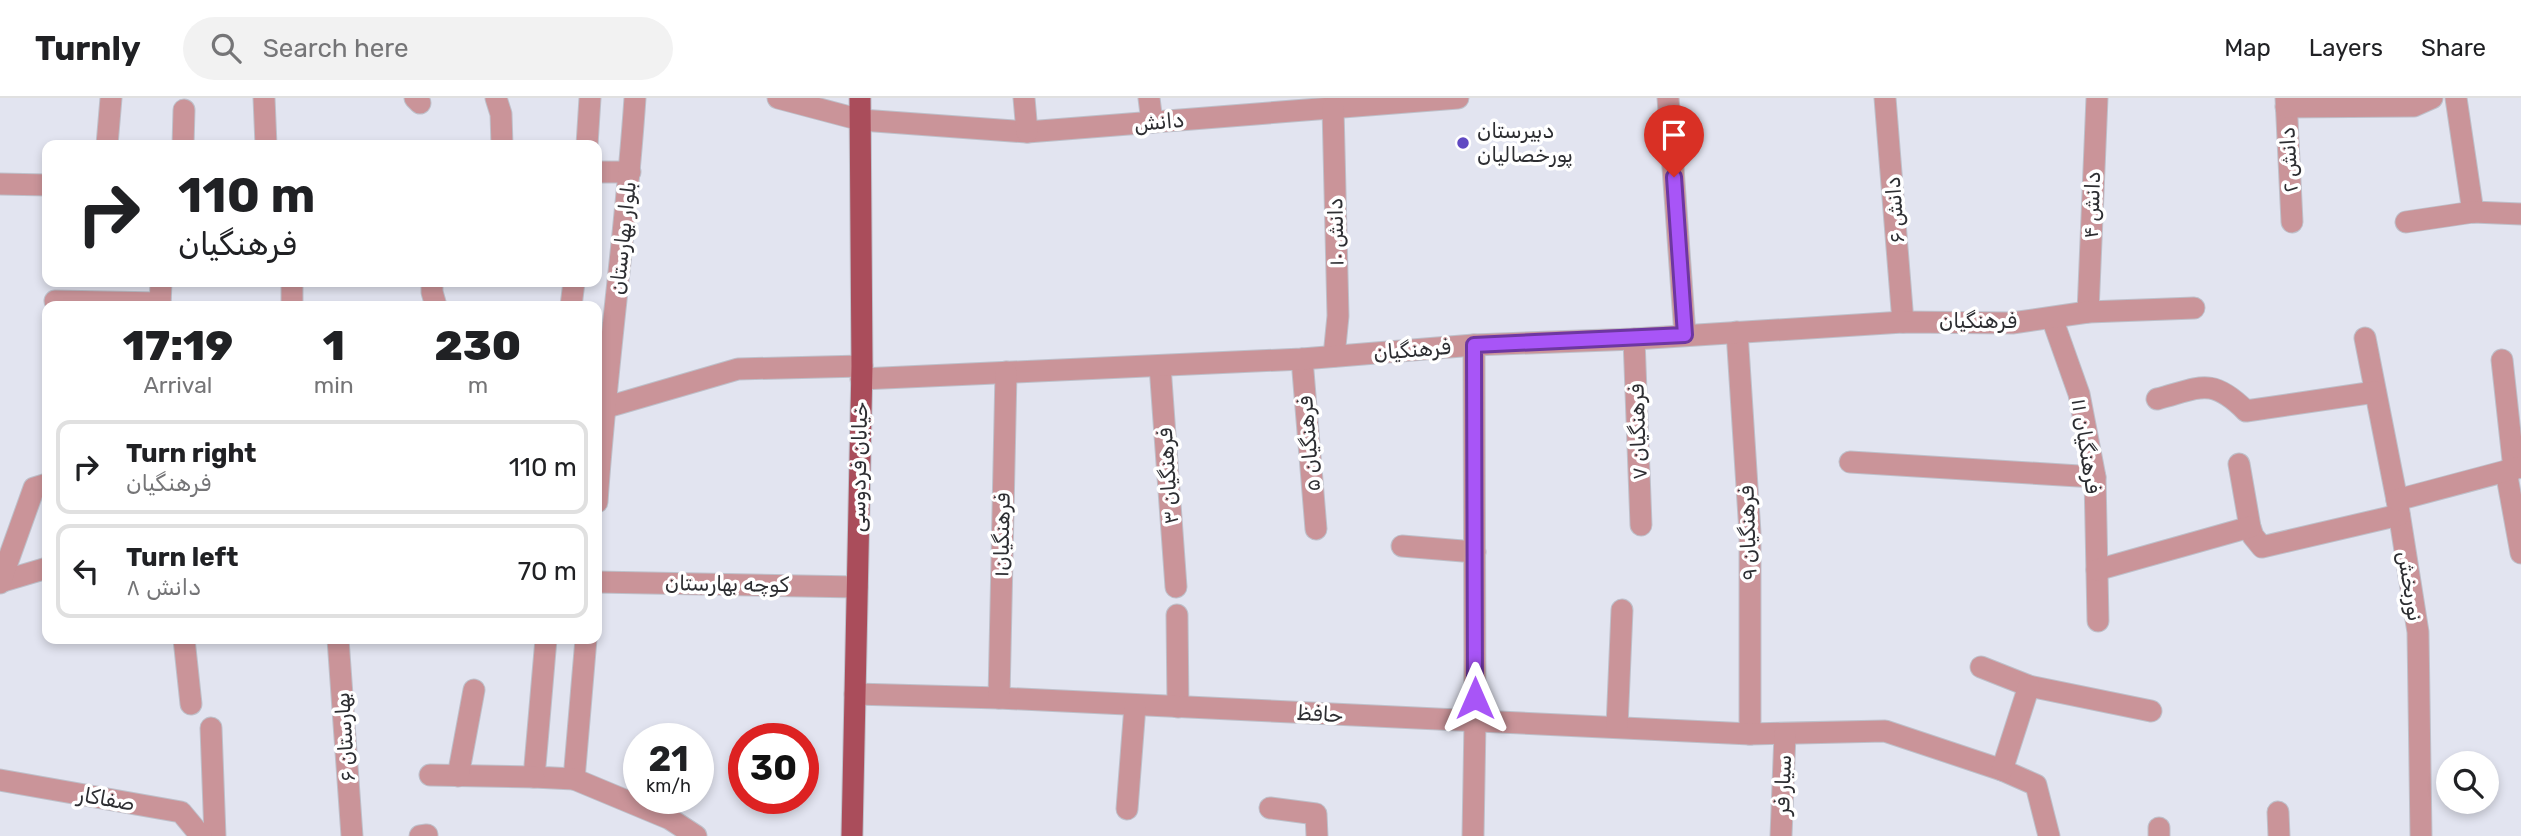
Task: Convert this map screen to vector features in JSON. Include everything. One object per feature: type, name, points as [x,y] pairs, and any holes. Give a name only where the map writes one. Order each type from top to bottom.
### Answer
[{"type":"main road","name":"خیابان فردوسی","points":[[852,836],[861,373],[860,98]]},
{"type":"street","points":[[107,140],[111,98]]},
{"type":"street","points":[[264,98],[266,140]]},
{"type":"street","points":[[496,98],[501,114],[502,140]]},
{"type":"street","points":[[587,140],[590,98]]},
{"type":"street","name":"بلوار بهارستان","points":[[602,393],[630,172],[635,98]]},
{"type":"street","name":"دانش","points":[[778,98],[861,120],[1027,132],[1458,98]]},
{"type":"street","points":[[1024,98],[1027,132]]},
{"type":"street","points":[[1149,98],[1152,122]]},
{"type":"street","points":[[1668,98],[1685,335]]},
{"type":"street","name":"دانش ۶","points":[[1885,98],[1903,321]]},
{"type":"street","name":"دانش ۴","points":[[2088,312],[2096,98]]},
{"type":"street","points":[[2286,103],[2414,106],[2432,98]]},
{"type":"street","points":[[2456,98],[2473,212]]},
{"type":"street","name":"دانش ۲","points":[[2286,103],[2292,222]]},
{"type":"street","name":"دانش ۱۰","points":[[1333,108],[1338,316],[1334,356]]},
{"type":"street","points":[[183,140],[184,110]]},
{"type":"street","points":[[602,172],[630,172]]},
{"type":"street","points":[[0,184],[42,185]]},
{"type":"street","points":[[2406,222],[2473,212],[2521,214]]},
{"type":"street","name":"فرهنگیان","points":[[602,408],[738,369],[861,373],[1006,372],[1160,366],[1903,321],[2012,323],[2088,312],[2194,308]]},
{"type":"street","name":"فرهنگیان ۱۱","points":[[2052,318],[2079,394],[2095,477],[2098,621]]},
{"type":"street","name":"فرهنگیان ۹","points":[[1737,332],[1750,533],[1750,734]]},
{"type":"street","name":"نوربخش","points":[[2365,338],[2398,508],[2417,632],[2421,836]]},
{"type":"street","name":"فرهنگیان ۷","points":[[1634,339],[1641,524]]},
{"type":"street","points":[[1473,836],[1474,345]]},
{"type":"street","name":"فرهنگیان ۵","points":[[1302,359],[1316,529]]},
{"type":"street","points":[[2502,360],[2521,553]]},
{"type":"street","name":"فرهنگیان ۳","points":[[1160,366],[1176,587]]},
{"type":"street","name":"فرهنگیان۱","points":[[999,698],[1006,372]]},
{"type":"street","points":[[2157,400],[2207,386],[2230,396],[2246,411],[2375,392]]},
{"type":"street","points":[[1850,462],[2095,477]]},
{"type":"street","points":[[2239,464],[2250,527],[2262,547],[2398,508],[2514,469]]},
{"type":"street","points":[[0,582],[34,488],[42,486]]},
{"type":"street","points":[[2097,570],[2250,527]]},
{"type":"street","points":[[1402,546],[1475,552]]},
{"type":"street","points":[[0,582],[42,569]]},
{"type":"street","name":"کوچه بهارستان","points":[[602,582],[857,587]]},
{"type":"street","points":[[1617,727],[1622,610]]},
{"type":"street","points":[[1177,615],[1178,707]]},
{"type":"street","points":[[185,644],[191,704]]},
{"type":"street","name":"بهارستان ۶","points":[[338,644],[352,836]]},
{"type":"street","points":[[534,777],[545,644]]},
{"type":"street","points":[[574,779],[586,644]]},
{"type":"street","points":[[1981,667],[2029,686],[2151,711]]},
{"type":"street","points":[[2002,770],[2029,686]]},
{"type":"street","points":[[458,776],[474,690]]},
{"type":"street","name":"حافظ","points":[[855,694],[999,698],[1750,734],[1885,731],[2002,770],[2036,785],[2049,836]]},
{"type":"street","points":[[1127,809],[1135,706]]},
{"type":"street","points":[[211,728],[215,836]]},
{"type":"street","name":"سیار فر","points":[[1781,836],[1785,734]]},
{"type":"street","points":[[430,775],[574,779],[670,819],[696,836]]},
{"type":"street","name":"صفاکار","points":[[0,780],[181,813],[201,836]]},
{"type":"street","points":[[1270,808],[1316,814],[1318,836]]},
{"type":"street","points":[[2278,812],[2279,836]]},
{"type":"street","points":[[420,836],[427,835]]},
{"type":"place","name":"دبیرستان پورخصالیان","points":[[1463,143]]},
{"type":"route","points":[[1475,698],[1474,345],[1685,335],[1674,177]]}]
